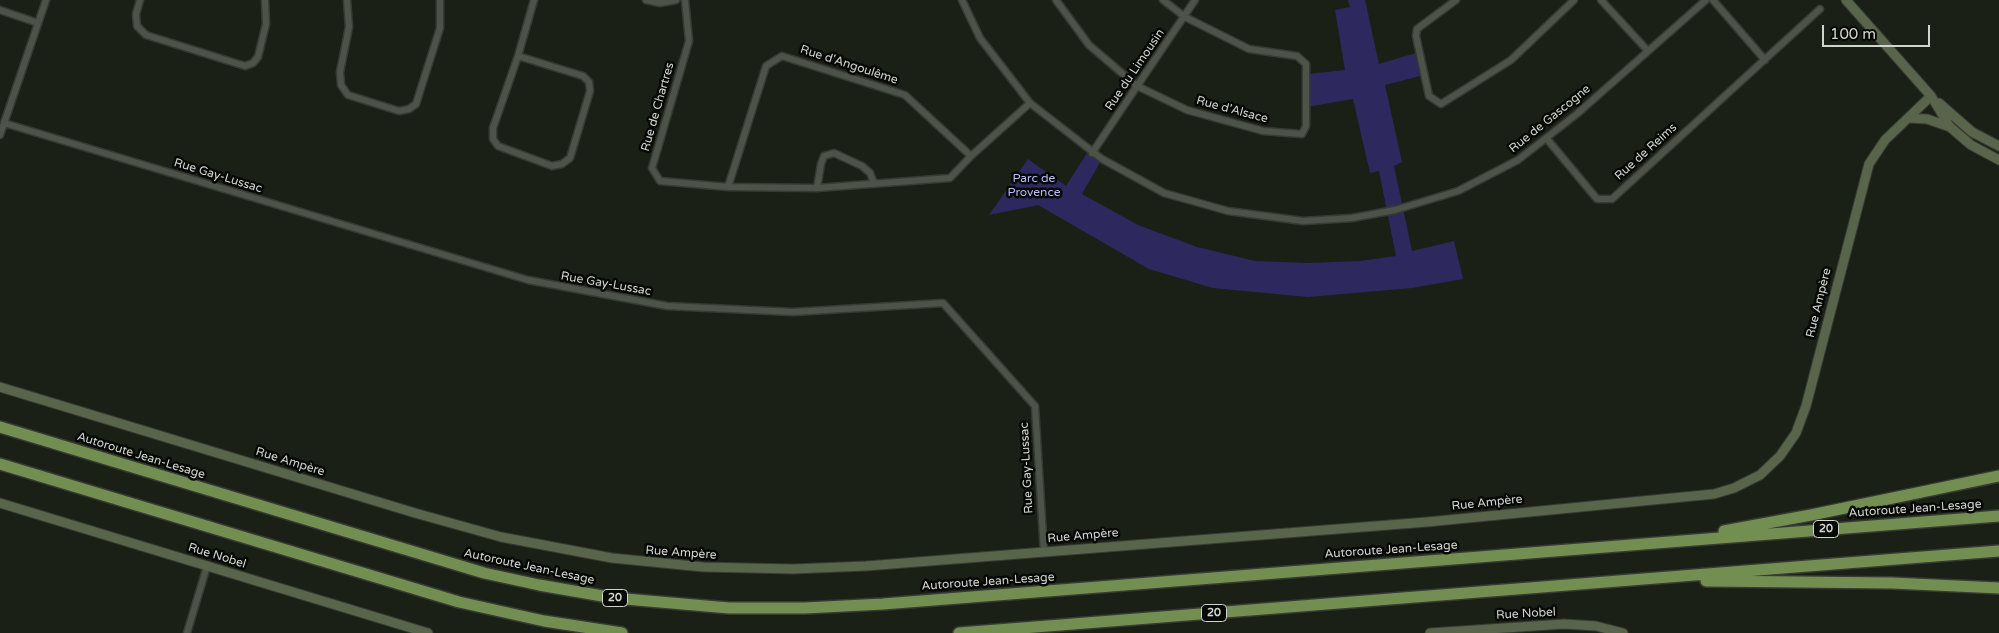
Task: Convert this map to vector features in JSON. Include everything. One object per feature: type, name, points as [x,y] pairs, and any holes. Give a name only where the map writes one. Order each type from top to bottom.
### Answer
[{"type":"highway","name":"Autoroute Jean-Lesage","points":[[0,427],[466,568],[578,592],[680,605],[747,608],[843,606],[1999,516]]},
{"type":"highway","points":[[0,464],[459,602],[562,624],[622,633]]},
{"type":"highway","points":[[1654,544],[1816,514],[1999,476]]},
{"type":"highway","name":"20","points":[[959,633],[1999,551]]},
{"type":"highway","points":[[1641,580],[1883,583],[1999,588]]},
{"type":"street","points":[[0,135],[46,0]]},
{"type":"street","points":[[140,0],[136,14],[137,26],[146,35],[245,66],[253,63],[258,57],[266,24],[265,0]]},
{"type":"street","points":[[347,0],[349,27],[340,72],[341,85],[348,96],[398,111],[409,109],[416,104],[440,28],[440,0]]},
{"type":"street","points":[[518,56],[583,76],[589,82],[590,91],[570,158],[562,164],[552,166],[498,146],[493,139],[493,128],[518,56],[534,0]]},
{"type":"street","points":[[646,0],[660,3],[676,0]]},
{"type":"street","name":"Rue de Chartres","points":[[685,0],[689,41],[652,168],[660,181],[728,187],[817,188],[950,178],[971,156],[1030,103]]},
{"type":"street","name":"Rue de Gascogne","points":[[962,0],[980,38],[1030,103],[1092,153],[1164,193],[1228,212],[1304,221],[1352,218],[1395,210],[1458,191],[1518,160],[1547,139],[1706,0]]},
{"type":"street","points":[[1056,0],[1089,45],[1137,86]]},
{"type":"street","points":[[1163,0],[1185,17]]},
{"type":"street","name":"Rue du Limousin","points":[[1092,153],[1195,0]]},
{"type":"street","points":[[1456,0],[1417,29],[1416,36],[1429,96],[1441,104],[1511,60],[1574,0]]},
{"type":"street","points":[[1600,0],[1648,52]]},
{"type":"street","points":[[1713,0],[1765,60]]},
{"type":"street","points":[[1846,0],[1931,96],[1969,130],[1999,146]]},
{"type":"street","name":"Rue de Reims","points":[[1547,139],[1597,198],[1612,199],[1820,9]]},
{"type":"street","points":[[0,10],[38,23]]},
{"type":"street","name":"Rue d'Alsace","points":[[1137,86],[1187,110],[1263,132],[1302,134],[1306,126],[1306,64],[1297,56],[1249,49],[1185,17]]},
{"type":"street","name":"Rue d'Angoulême","points":[[728,187],[766,66],[782,56],[906,95],[971,156]]},
{"type":"street","points":[[1931,96],[1950,127],[1971,145],[1999,160]]},
{"type":"street","name":"Rue Ampère","points":[[0,387],[437,520],[520,542],[590,555],[682,566],[793,569],[846,568],[1427,522],[1723,492],[1760,475],[1777,460],[1790,444],[1806,406],[1869,164],[1882,143],[1931,96]]},
{"type":"street","points":[[1908,118],[1927,120],[1950,127]]},
{"type":"street","name":"Rue Gay-Lussac","points":[[4,123],[528,280],[667,306],[793,312],[943,303],[1035,406],[1044,552]]},
{"type":"street","points":[[817,188],[824,156],[834,153],[862,166],[870,173],[874,184]]},
{"type":"street","name":"Rue Nobel","points":[[0,503],[428,633]]},
{"type":"street","points":[[187,633],[207,566]]},
{"type":"street","name":"Rue Nobel","points":[[1430,633],[1564,624],[1602,627],[1623,633]]},
{"type":"green space","name":"Parc de Provence","points":[[1348,0],[1365,0],[1379,64],[1419,52],[1424,75],[1385,85],[1402,162],[1394,166],[1412,251],[1454,241],[1463,279],[1412,288],[1308,297],[1213,288],[1149,269],[1038,205],[989,215],[1028,159],[1066,186],[1089,150],[1102,159],[1082,194],[1138,225],[1197,247],[1255,261],[1308,263],[1360,261],[1396,256],[1379,171],[1370,173],[1353,99],[1307,107],[1307,74],[1345,70],[1335,10],[1350,7]]}]
